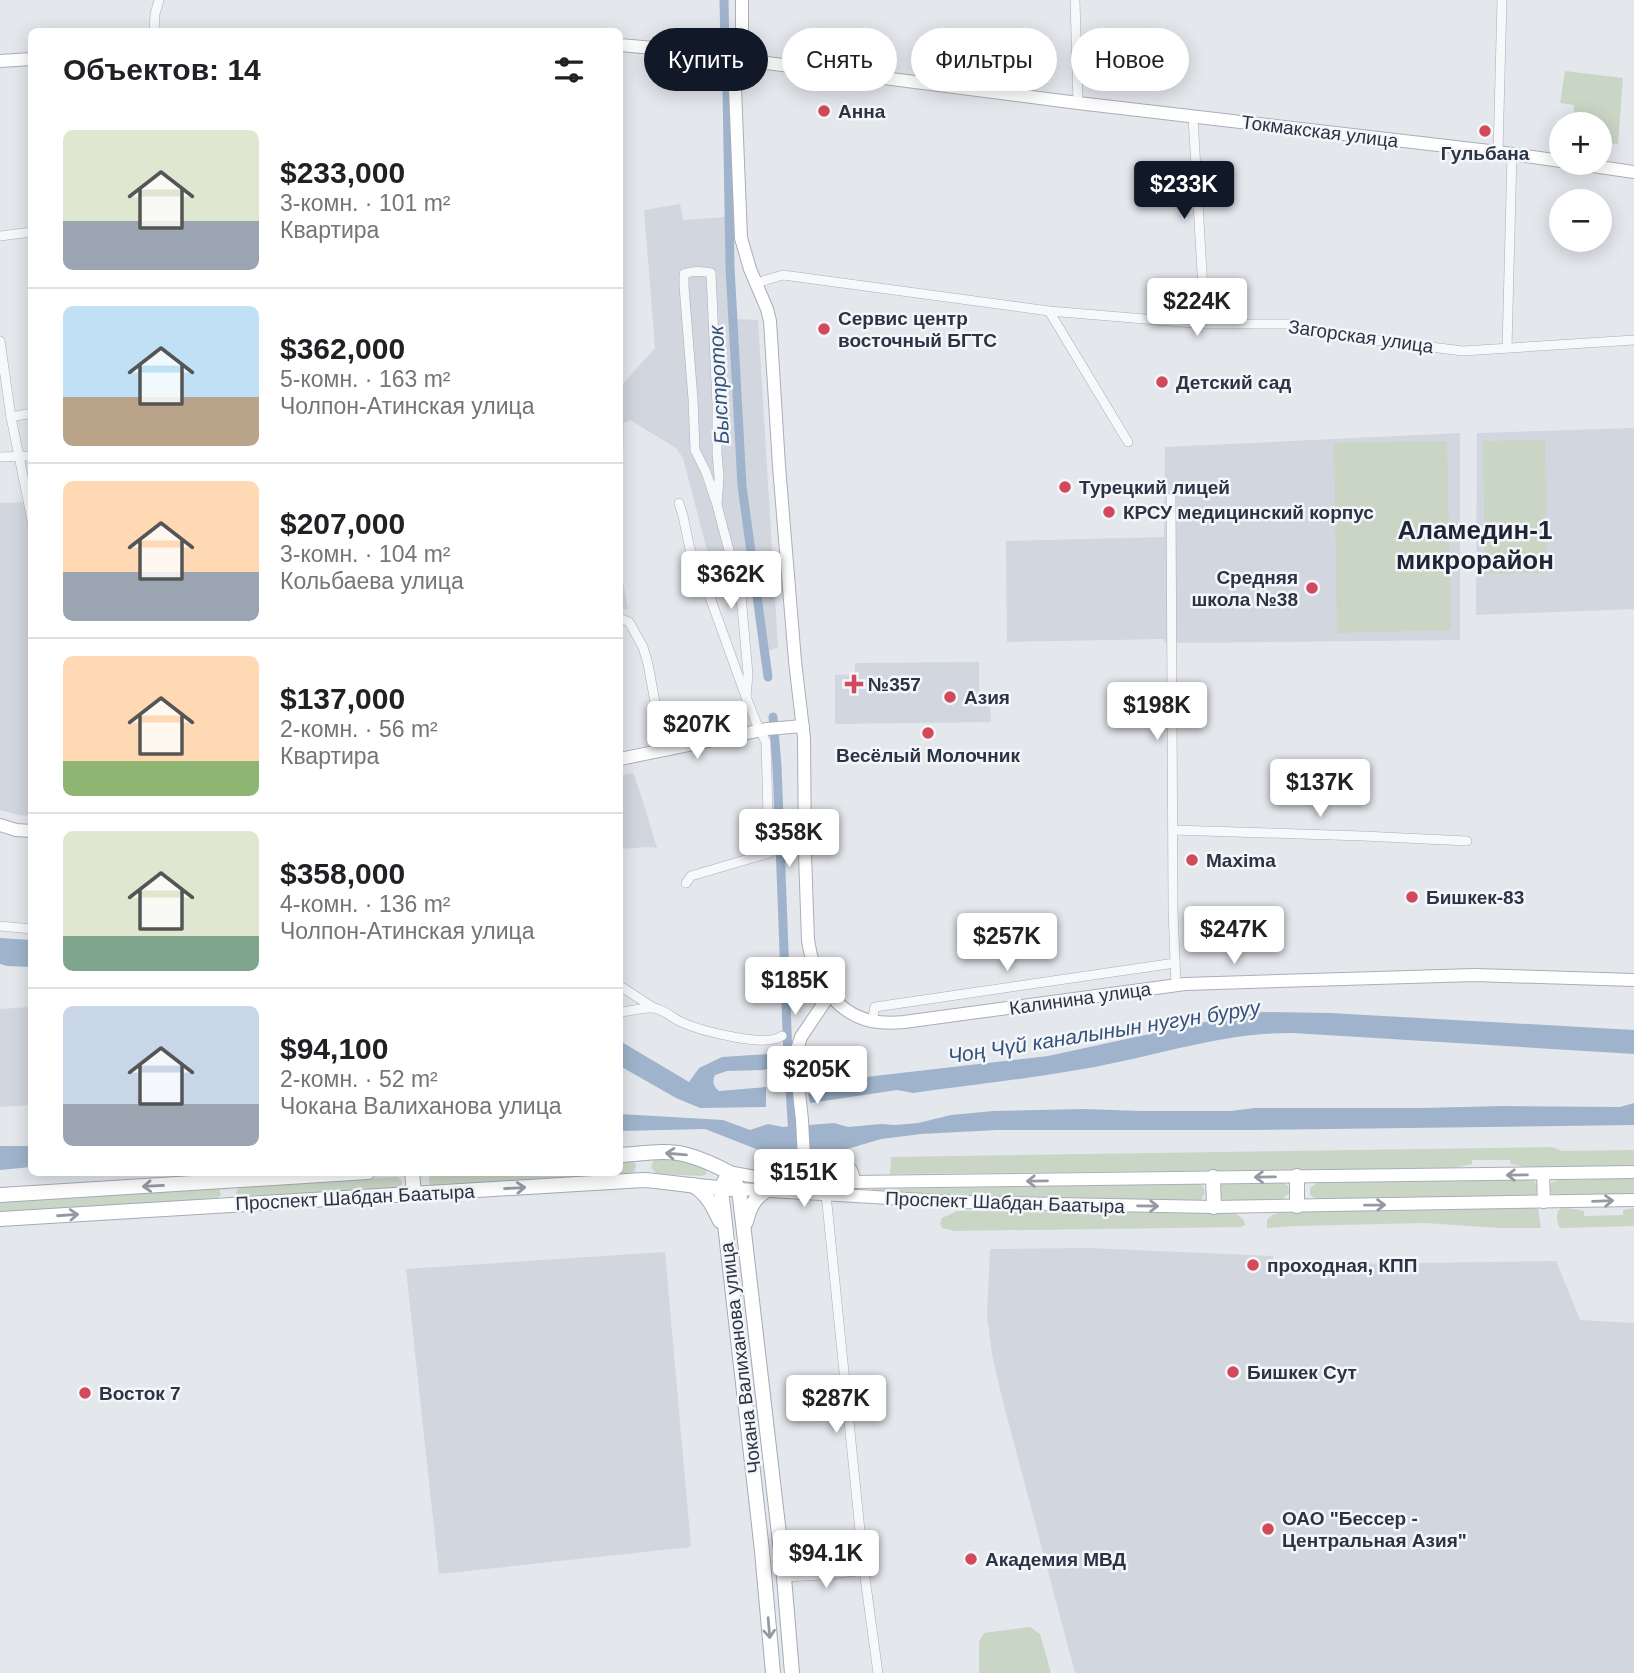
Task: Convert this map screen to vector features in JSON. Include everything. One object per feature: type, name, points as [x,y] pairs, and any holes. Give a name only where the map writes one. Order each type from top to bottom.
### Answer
[{"type":"main road","points":[[742,0],[742,28]]},
{"type":"main road","name":"Токмакская улица","points":[[623,45],[644,47]]},
{"type":"main road","points":[[0,61],[28,60]]},
{"type":"main road","name":"Токмакская улица","points":[[768,63],[1549,159]]},
{"type":"main road","points":[[735,91],[741,238],[770,321],[794,653],[803,726],[808,940],[814,967],[830,994],[801,1037],[795,1056],[804,1158],[813,1165],[847,1166],[854,1182]]},
{"type":"main road","points":[[1612,169],[1634,172]]},
{"type":"main road","points":[[623,758],[764,729],[803,726]]},
{"type":"main road","points":[[0,825],[28,831]]},
{"type":"main road","name":"Калинина улица","points":[[830,994],[848,1011],[872,1021],[888,1023],[1176,986],[1475,975],[1634,980]]},
{"type":"main road","points":[[641,1154],[643,1180]]},
{"type":"main road","name":"Проспект Шабдан Баатыра","points":[[623,1155],[685,1154],[728,1172],[778,1181],[1634,1172]]},
{"type":"main road","points":[[691,1184],[702,1182],[711,1176],[709,1162]]},
{"type":"main road","name":"Чокана Валиханова улица","points":[[728,1172],[721,1189],[773,1673]]},
{"type":"main road","name":"Чокана Валиханова улица","points":[[728,1172],[738,1189],[744,1234],[784,1577],[792,1673]]},
{"type":"main road","points":[[1543,1174],[1544,1202]]},
{"type":"main road","name":"Проспект Шабдан Баатыра","points":[[0,1195],[305,1176]]},
{"type":"main road","points":[[412,1176],[414,1194]]},
{"type":"main road","points":[[1213,1177],[1214,1207]]},
{"type":"main road","points":[[1297,1177],[1297,1206]]},
{"type":"main road","name":"Проспект Шабдан Баатыра","points":[[0,1219],[643,1180],[721,1189],[957,1202],[1214,1207],[1634,1200]]},
{"type":"main road","points":[[227,1181],[229,1205]]},
{"type":"main road","points":[[691,1184],[710,1201],[726,1235]]},
{"type":"main road","points":[[744,1234],[750,1209],[759,1195],[767,1190]]},
{"type":"street","points":[[154,28],[159,0]]},
{"type":"street","points":[[1075,0],[1078,103]]},
{"type":"street","points":[[1498,152],[1502,0]]},
{"type":"street","points":[[1193,117],[1205,324]]},
{"type":"street","points":[[1507,348],[1513,154]]},
{"type":"street","points":[[0,236],[28,232]]},
{"type":"street","points":[[717,505],[717,404],[710,273],[704,271],[684,274],[695,450],[717,505],[741,596],[748,674],[746,697]]},
{"type":"street","name":"Загорская улица","points":[[756,283],[783,275],[1049,311],[1205,324],[1294,324],[1309,332],[1463,351],[1634,340]]},
{"type":"street","points":[[1049,311],[1128,442]]},
{"type":"street","points":[[0,341],[11,417],[28,499]]},
{"type":"street","points":[[11,417],[28,415]]},
{"type":"street","points":[[0,457],[28,456]]},
{"type":"street","points":[[1171,498],[1176,986]]},
{"type":"street","points":[[679,503],[690,549],[756,722],[764,729],[769,853],[691,876],[686,883]]},
{"type":"street","points":[[623,619],[629,622],[643,647],[664,751]]},
{"type":"street","points":[[1173,830],[1466,841]]},
{"type":"street","points":[[0,926],[28,929]]},
{"type":"street","points":[[872,1021],[875,1007],[1175,963]]},
{"type":"street","points":[[623,988],[682,1023],[711,1032],[731,1037],[776,1040],[782,1035]]},
{"type":"street","points":[[623,1012],[654,1008]]},
{"type":"street","points":[[826,1194],[864,1570],[878,1673]]},
{"type":"street","points":[[784,1577],[864,1570]]},
{"type":"shaded area","name":"Быстроток","points":[[680,204],[683,220],[725,217],[736,458],[751,579],[713,573],[683,458],[676,448],[630,420],[624,423],[623,458],[623,384],[655,348],[644,210]]},
{"type":"shaded area","points":[[737,319],[758,320],[778,647],[769,651],[745,493]]},
{"type":"shaded area","points":[[1634,428],[1634,609],[1476,615],[1477,433]]},
{"type":"shaded area","name":"Средняя школа №38","points":[[1460,433],[1460,640],[1165,643],[1164,639],[1007,642],[1006,541],[1164,537],[1165,447]]},
{"type":"shaded area","points":[[24,502],[28,522],[28,816],[0,810],[0,503]]},
{"type":"shaded area","points":[[623,582],[628,609],[623,610]]},
{"type":"shaded area","points":[[979,662],[979,703],[990,703],[991,722],[835,724],[835,675],[855,674],[855,663]]},
{"type":"shaded area","points":[[633,773],[657,848],[623,849],[623,775]]},
{"type":"shaded area","points":[[28,1007],[28,1105],[0,1107],[0,1009]]},
{"type":"shaded area","points":[[1089,1248],[1273,1256],[1274,1265],[1556,1261],[1580,1320],[1634,1323],[1634,1673],[1075,1673],[1002,1398],[987,1315],[990,1249]]},
{"type":"shaded area","points":[[665,1252],[691,1547],[439,1574],[406,1269]]},
{"type":"green space","points":[[1565,71],[1623,78],[1618,144],[1612,143],[1612,112],[1574,112],[1574,105],[1560,103]]},
{"type":"green space","points":[[1545,440],[1547,573],[1485,574],[1483,441]]},
{"type":"green space","points":[[1447,441],[1451,630],[1337,633],[1334,443]]},
{"type":"green space","points":[[1552,1147],[1562,1151],[1634,1150],[1634,1166],[1534,1169],[1511,1164],[1510,1160],[1472,1160],[1472,1164],[1455,1168],[890,1174],[891,1157]]},
{"type":"green space","points":[[657,1159],[689,1162],[705,1168],[707,1174],[658,1174],[651,1166]]},
{"type":"green space","points":[[623,1161],[636,1165],[634,1173],[623,1174]]},
{"type":"green space","points":[[431,1176],[598,1176],[431,1186]]},
{"type":"green space","points":[[398,1177],[402,1184],[397,1189],[240,1198],[236,1193],[242,1186]]},
{"type":"green space","points":[[1634,1178],[1634,1194],[1559,1196],[1550,1190],[1551,1183],[1558,1180]]},
{"type":"green space","points":[[1534,1180],[1538,1188],[1535,1196],[1317,1199],[1310,1195],[1310,1188],[1318,1182]]},
{"type":"green space","points":[[1224,1182],[1282,1182],[1288,1186],[1289,1193],[1283,1199],[1224,1201],[1219,1195],[1219,1187]]},
{"type":"green space","points":[[1203,1186],[1205,1193],[1201,1201],[1007,1199],[873,1192],[872,1189]]},
{"type":"green space","points":[[216,1188],[221,1195],[216,1199],[0,1214],[0,1201]]},
{"type":"green space","points":[[1562,1207],[1584,1211],[1584,1216],[1623,1215],[1623,1210],[1634,1208],[1634,1226],[1560,1228],[1557,1215]]},
{"type":"green space","points":[[1538,1209],[1541,1228],[1424,1223],[1267,1228],[1267,1220],[1272,1215],[1283,1212]]},
{"type":"green space","points":[[957,1211],[1234,1212],[1244,1220],[1245,1225],[954,1231],[942,1228],[942,1218]]},
{"type":"green space","points":[[1030,1627],[1040,1634],[1051,1673],[979,1673],[979,1642],[984,1633]]},
{"type":"water","points":[[0,938],[28,940],[28,967],[0,964]]},
{"type":"water","points":[[1262,1012],[1330,1013],[1634,1030],[1634,1054],[1293,1033],[1266,1034],[1214,1041],[1041,1076],[913,1093],[897,1090],[810,1103],[808,1094],[825,1085],[824,1076],[816,1069],[782,1063],[764,1070],[727,1071],[714,1077],[715,1087],[719,1091],[766,1087],[766,1107],[700,1108],[676,1098],[623,1068],[623,1043],[689,1082],[699,1068],[722,1057],[769,1054],[782,1059],[823,1057],[839,1076],[857,1078],[1048,1056]]},
{"type":"water","points":[[1634,1103],[1634,1125],[997,1130],[881,1139],[813,1156],[772,1155],[705,1129],[623,1131],[623,1114],[723,1120],[750,1130],[768,1124],[783,1127],[834,1123],[848,1127],[895,1125],[993,1111],[1620,1107]]},
{"type":"water","points":[[0,1146],[28,1146],[28,1167],[0,1170]]},
{"type":"waterway","name":"Быстроток","points":[[724,0],[725,28]]},
{"type":"waterway","name":"Быстроток","points":[[727,91],[730,267],[742,486],[768,677]]},
{"type":"waterway","name":"Быстроток","points":[[773,717],[795,1168]]},
{"type":"waterway","name":"Чоң Чүй каналынын нугун буруу","points":[[784,1061],[788,1056]]},
{"type":"place","name":"Анна","points":[[824,111]]},
{"type":"place","name":"Гульбана","points":[[1485,131]]},
{"type":"place","name":"Сервис центр восточный БГТС","points":[[824,329]]},
{"type":"place","name":"Детский сад","points":[[1162,382]]},
{"type":"place","name":"Турецкий лицей","points":[[1065,487]]},
{"type":"place","name":"КРСУ медицинский корпус","points":[[1109,512]]},
{"type":"place","name":"Средняя школа №38","points":[[1312,588]]},
{"type":"place","name":"№357","points":[[854,684]]},
{"type":"place","name":"Азия","points":[[950,697]]},
{"type":"place","name":"Весёлый Молочник","points":[[928,733]]},
{"type":"place","name":"Maxima","points":[[1192,860]]},
{"type":"place","name":"Бишкек-83","points":[[1412,897]]},
{"type":"place","name":"проходная, КПП","points":[[1253,1265]]},
{"type":"place","name":"Бишкек Сут","points":[[1233,1372]]},
{"type":"place","name":"Восток 7","points":[[85,1393]]},
{"type":"place","name":"ОАО \"Бессер - Центральная Азия\"","points":[[1268,1529]]},
{"type":"place","name":"Академия МВД","points":[[971,1559]]},
{"type":"district","name":"Аламедин-1 микрорайон","points":[[1475,545]]}]
